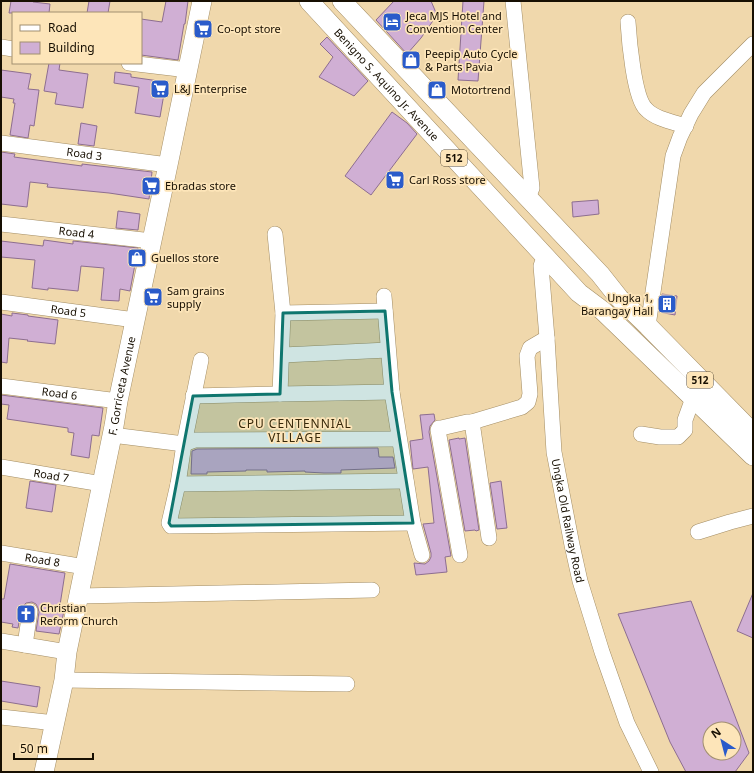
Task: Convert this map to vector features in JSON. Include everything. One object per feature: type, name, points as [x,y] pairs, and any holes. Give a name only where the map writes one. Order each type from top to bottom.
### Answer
[{"type":"main road","name":"F. Gorriceta Avenue","points":[[44,772],[64,680],[67,652],[118,401],[202,1]]},
{"type":"main road","name":"Benigno S. Aquino Jr. Avenue","points":[[309,1],[578,293],[603,311],[753,456]]},
{"type":"main road","name":"512","points":[[342,1],[600,274],[619,298],[753,433]]},
{"type":"main road","points":[[365,62],[373,65],[384,63],[387,58],[387,53],[384,46]]},
{"type":"main road","points":[[633,341],[648,326]]},
{"type":"street","points":[[513,1],[532,188],[530,193],[526,196]]},
{"type":"street","points":[[628,22],[638,93],[644,108],[651,114],[686,126]]},
{"type":"street","points":[[648,326],[673,156],[691,114],[704,93],[753,44]]},
{"type":"street","points":[[1,47],[12,49]]},
{"type":"street","points":[[137,64],[188,70]]},
{"type":"street","name":"Road 3","points":[[1,144],[168,164]]},
{"type":"street","name":"Road 4","points":[[1,224],[152,241]]},
{"type":"street","points":[[275,234],[283,313],[280,394]]},
{"type":"street","name":"Ungka Old Railway Road","points":[[547,259],[541,266],[554,452],[580,581],[626,723],[651,772]]},
{"type":"street","name":"Road 5","points":[[1,302],[135,320]]},
{"type":"street","points":[[283,313],[385,303],[392,392],[413,523],[422,555]]},
{"type":"street","points":[[460,555],[438,430],[439,428],[472,422],[522,407],[528,402],[530,394],[527,356],[530,348],[547,338]]},
{"type":"street","points":[[282,355],[388,350]]},
{"type":"street","points":[[201,360],[193,396],[188,440],[169,523],[171,526],[413,523]]},
{"type":"street","name":"Road 6","points":[[1,386],[118,401]]},
{"type":"street","points":[[193,396],[392,392]]},
{"type":"street","points":[[641,434],[660,437],[678,436],[685,430],[685,420],[693,398]]},
{"type":"street","points":[[472,422],[489,538]]},
{"type":"street","points":[[113,430],[188,440],[399,439]]},
{"type":"street","name":"Road 7","points":[[1,467],[102,484]]},
{"type":"street","points":[[178,484],[406,481]]},
{"type":"street","points":[[698,532],[753,516]]},
{"type":"street","name":"Road 8","points":[[1,553],[85,567]]},
{"type":"street","points":[[79,596],[372,590]]},
{"type":"street","points":[[25,645],[30,611]]},
{"type":"street","points":[[1,641],[67,652]]},
{"type":"street","points":[[64,680],[346,684]]},
{"type":"street","points":[[1,717],[55,723]]},
{"type":"highlighted area","points":[[385,311],[392,392],[413,523],[171,526],[169,523],[193,396],[280,394],[283,313]]},
{"type":"building","points":[[11,1],[33,1],[50,4],[49,12],[9,13]]},
{"type":"building","points":[[89,1],[110,1],[108,12],[87,12]]},
{"type":"building","points":[[166,1],[188,1],[178,60],[142,55],[142,19],[162,22]]},
{"type":"building","points":[[394,1],[431,1],[437,15],[421,38],[407,54],[376,20]]},
{"type":"building","points":[[463,1],[484,1],[478,81],[458,80]]},
{"type":"building","points":[[327,37],[368,81],[354,96],[319,77],[333,57],[320,44]]},
{"type":"building","points":[[49,64],[60,64],[59,70],[88,74],[83,108],[55,104],[57,93],[44,91]]},
{"type":"building","points":[[1,70],[31,74],[28,89],[39,90],[34,126],[30,125],[28,138],[10,135],[15,103],[13,103],[14,99],[1,97]]},
{"type":"building","points":[[115,72],[131,74],[131,77],[166,82],[160,117],[135,113],[139,87],[114,83]]},
{"type":"building","points":[[392,112],[407,123],[417,134],[371,195],[345,176]]},
{"type":"building","points":[[81,123],[97,126],[94,146],[78,144]]},
{"type":"building","points":[[1,152],[15,154],[14,157],[82,166],[82,164],[152,172],[149,199],[109,193],[47,187],[48,184],[30,182],[27,207],[1,204]]},
{"type":"building","points":[[598,200],[599,214],[573,217],[572,202]]},
{"type":"building","points":[[118,211],[140,214],[138,230],[116,228]]},
{"type":"building","points":[[44,240],[73,244],[73,241],[138,248],[130,291],[120,289],[119,301],[101,300],[104,268],[81,266],[78,291],[32,288],[35,260],[1,257],[1,241],[43,246]]},
{"type":"building","name":"Ungka 1, Barangay Hall","points":[[662,294],[677,296],[675,315],[659,312]]},
{"type":"building","points":[[12,313],[58,320],[55,344],[9,338],[7,363],[1,362],[1,314],[12,316]]},
{"type":"building","points":[[1,395],[103,408],[99,436],[92,435],[89,458],[71,455],[74,433],[68,432],[68,428],[7,419],[9,405],[1,404]]},
{"type":"building","points":[[434,414],[435,420],[430,426],[429,432],[451,556],[445,557],[447,572],[416,575],[414,563],[425,564],[431,557],[423,524],[434,523],[428,467],[413,469],[410,441],[423,439],[420,415]]},
{"type":"building","points":[[465,438],[479,530],[476,531],[465,531],[449,440]]},
{"type":"building","points":[[378,448],[379,457],[393,457],[395,468],[341,470],[341,473],[305,471],[267,472],[267,470],[246,470],[191,474],[192,451],[197,449]]},
{"type":"building","points":[[30,481],[56,485],[52,512],[26,508]]},
{"type":"building","points":[[501,481],[507,528],[497,529],[490,483]]},
{"type":"building","points":[[10,564],[65,573],[60,605],[65,606],[59,634],[36,631],[39,612],[36,604],[32,602],[26,603],[23,606],[18,628],[12,627],[13,624],[1,622],[1,599],[4,599]]},
{"type":"building","points":[[753,593],[753,638],[737,631]]},
{"type":"building","points":[[691,601],[737,721],[702,721],[702,761],[742,761],[742,735],[749,753],[735,772],[686,772],[670,742],[618,614]]},
{"type":"building","points":[[1,681],[40,687],[37,707],[1,701]]},
{"type":"place","name":"Jeca MJS Hotel and Convention Center","points":[[392,22]]},
{"type":"place","name":"Co-opt store","points":[[203,29]]},
{"type":"place","name":"Peepip Auto Cycle & Parts Pavia","points":[[411,60]]},
{"type":"place","name":"L&J Enterprise","points":[[160,89]]},
{"type":"place","name":"Motortrend","points":[[437,90]]},
{"type":"place","name":"Carl Ross store","points":[[395,180]]},
{"type":"place","name":"Ebradas store","points":[[151,186]]},
{"type":"place","name":"Guellos store","points":[[137,258]]},
{"type":"place","name":"Sam grains supply","points":[[153,297]]},
{"type":"place","name":"Ungka 1, Barangay Hall","points":[[667,304]]},
{"type":"place","name":"Christian Reform Church","points":[[26,614]]},
{"type":"district","name":"CPU CENTENNIAL VILLAGE","points":[[295,431]]}]
